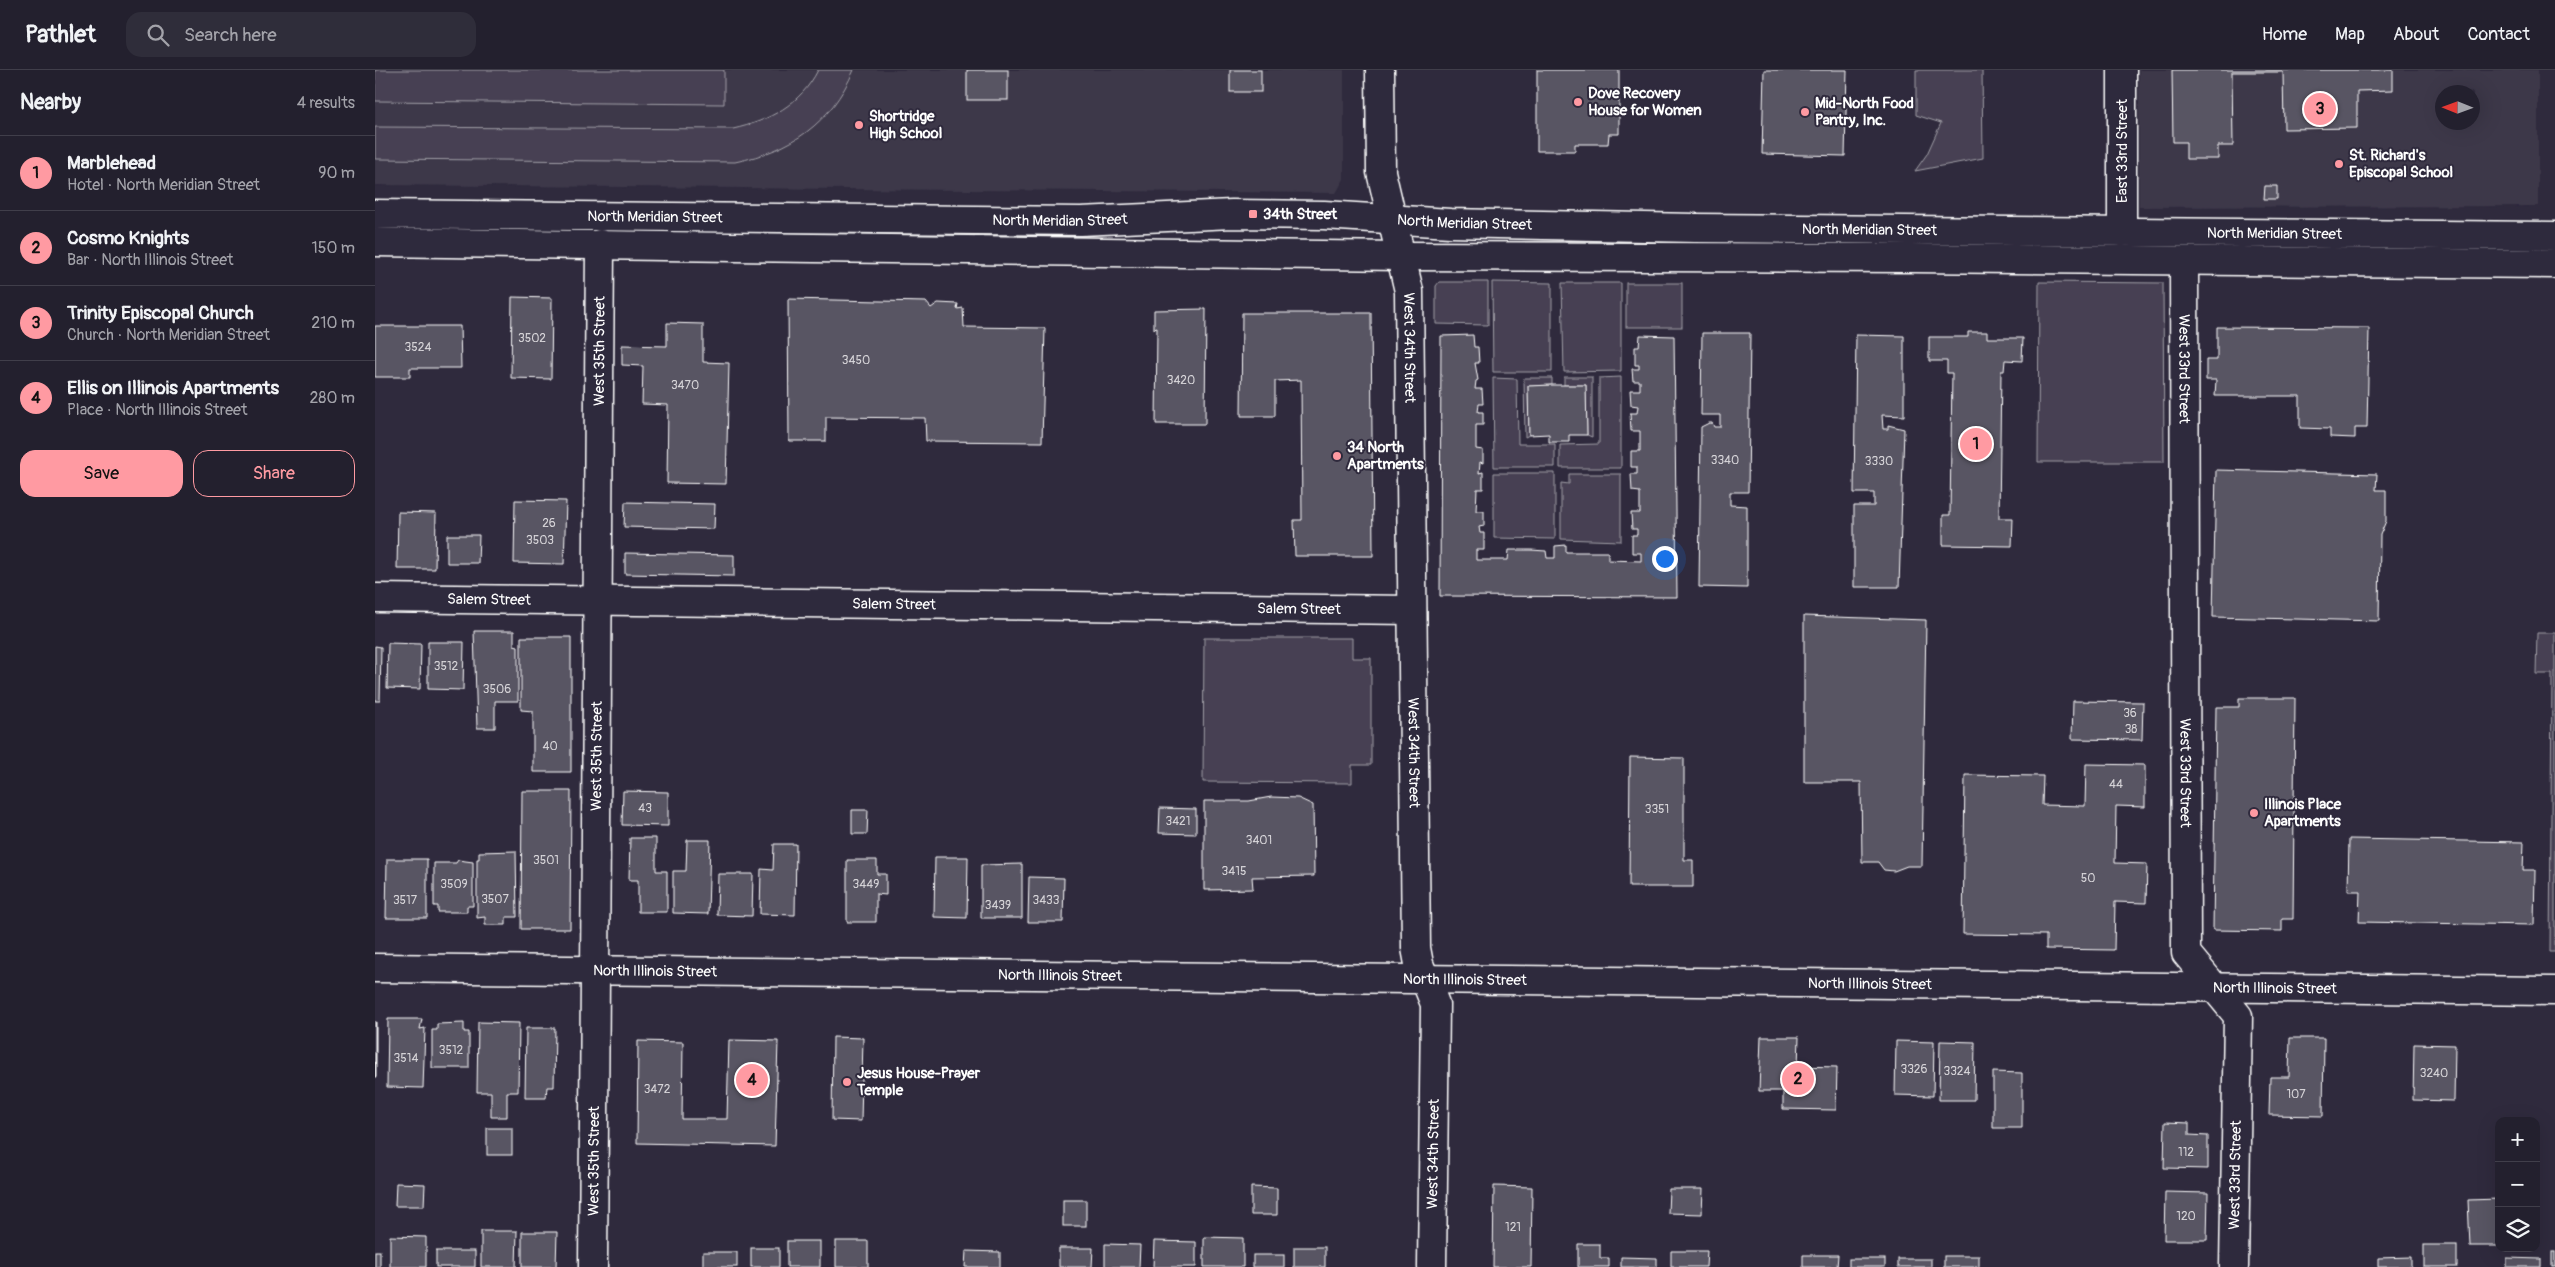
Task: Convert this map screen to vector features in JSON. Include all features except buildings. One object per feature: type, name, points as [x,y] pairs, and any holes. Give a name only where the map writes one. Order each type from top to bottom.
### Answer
[{"type":"main road","name":"West 34th Street","points":[[1380,70],[1381,172],[1409,291],[1416,948],[1419,964],[1435,1004],[1432,1267]]},
{"type":"main road","name":"East 33rd Street","points":[[2121,232],[2123,70]]},
{"type":"main road","name":"North Meridian Street","points":[[375,214],[1081,221],[1262,214],[1395,237],[2184,261],[2555,264]]},
{"type":"main road","name":"North Meridian Street","points":[[375,242],[600,244],[1395,237],[1636,227],[2555,236]]},
{"type":"main road","name":"West 35th Street","points":[[593,1267],[597,971],[597,600],[600,244]]},
{"type":"main road","name":"West 33rd Street","points":[[2184,261],[2186,954],[2238,1016],[2234,1267]]},
{"type":"main road","name":"Salem Street","points":[[375,598],[1412,610]]},
{"type":"main road","name":"North Illinois Street","points":[[375,968],[2555,990]]},
{"type":"shaded area","name":"Shortridge High School","points":[[375,70],[1344,70],[1344,179],[1336,193],[375,185]]},
{"type":"shaded area","points":[[375,70],[724,70],[724,104],[375,101]]},
{"type":"shaded area","points":[[818,70],[854,70],[833,105],[821,120],[807,132],[774,150],[735,162],[375,159],[375,127],[733,129],[759,121],[783,109],[803,92]]},
{"type":"shaded area","points":[[1916,70],[1982,70],[1983,158],[1915,171],[1927,154],[1941,123],[1916,115]]},
{"type":"shaded area","name":"St. Richard's Episcopal School","points":[[2139,70],[2538,70],[2538,206],[2139,207]]},
{"type":"shaded area","points":[[1439,282],[1488,282],[1488,325],[1436,324],[1436,286]]},
{"type":"shaded area","points":[[1492,282],[1552,283],[1552,372],[1493,372]]},
{"type":"shaded area","points":[[2039,282],[2163,283],[2164,462],[2038,462]]},
{"type":"shaded area","points":[[1562,283],[1621,283],[1621,371],[1564,372]]},
{"type":"shaded area","points":[[1626,283],[1682,283],[1682,327],[1626,327]]},
{"type":"shaded area","points":[[1564,377],[1592,377],[1592,437],[1587,435],[1586,385],[1564,385]]},
{"type":"shaded area","points":[[1621,377],[1621,468],[1560,468],[1560,445],[1599,444],[1599,378]]},
{"type":"shaded area","points":[[1493,378],[1517,379],[1518,444],[1555,444],[1555,467],[1494,467]]},
{"type":"shaded area","points":[[1524,378],[1552,378],[1552,385],[1528,386],[1529,435],[1525,437]]},
{"type":"shaded area","points":[[1494,473],[1555,473],[1555,539],[1494,538]]},
{"type":"shaded area","points":[[1569,474],[1621,474],[1621,541],[1561,539],[1561,483],[1569,484]]},
{"type":"shaded area","points":[[2537,633],[2555,633],[2555,952],[2550,952],[2552,674],[2536,674]]},
{"type":"shaded area","points":[[1204,638],[1352,638],[1352,658],[1371,658],[1371,765],[1352,765],[1352,783],[1203,782]]},
{"type":"place","name":"Dove Recovery House for Women","points":[[1578,102]]},
{"type":"place","name":"Trinity Episcopal Church","points":[[2320,109]]},
{"type":"place","name":"Mid-North Food Pantry, Inc.","points":[[1805,112]]},
{"type":"place","name":"Shortridge High School","points":[[859,125]]},
{"type":"place","name":"St. Richard's Episcopal School","points":[[2339,164]]},
{"type":"place","name":"34th Street","points":[[1253,214]]},
{"type":"place","name":"Marblehead","points":[[1976,444]]},
{"type":"place","name":"34 North Apartments","points":[[1337,456]]},
{"type":"place","name":"Illinois Place Apartments","points":[[2254,813]]},
{"type":"place","name":"Cosmo Knights","points":[[1798,1079]]},
{"type":"place","name":"Ellis on Illinois Apartments","points":[[752,1080]]},
{"type":"place","name":"Jesus House-Prayer Temple","points":[[847,1082]]}]
